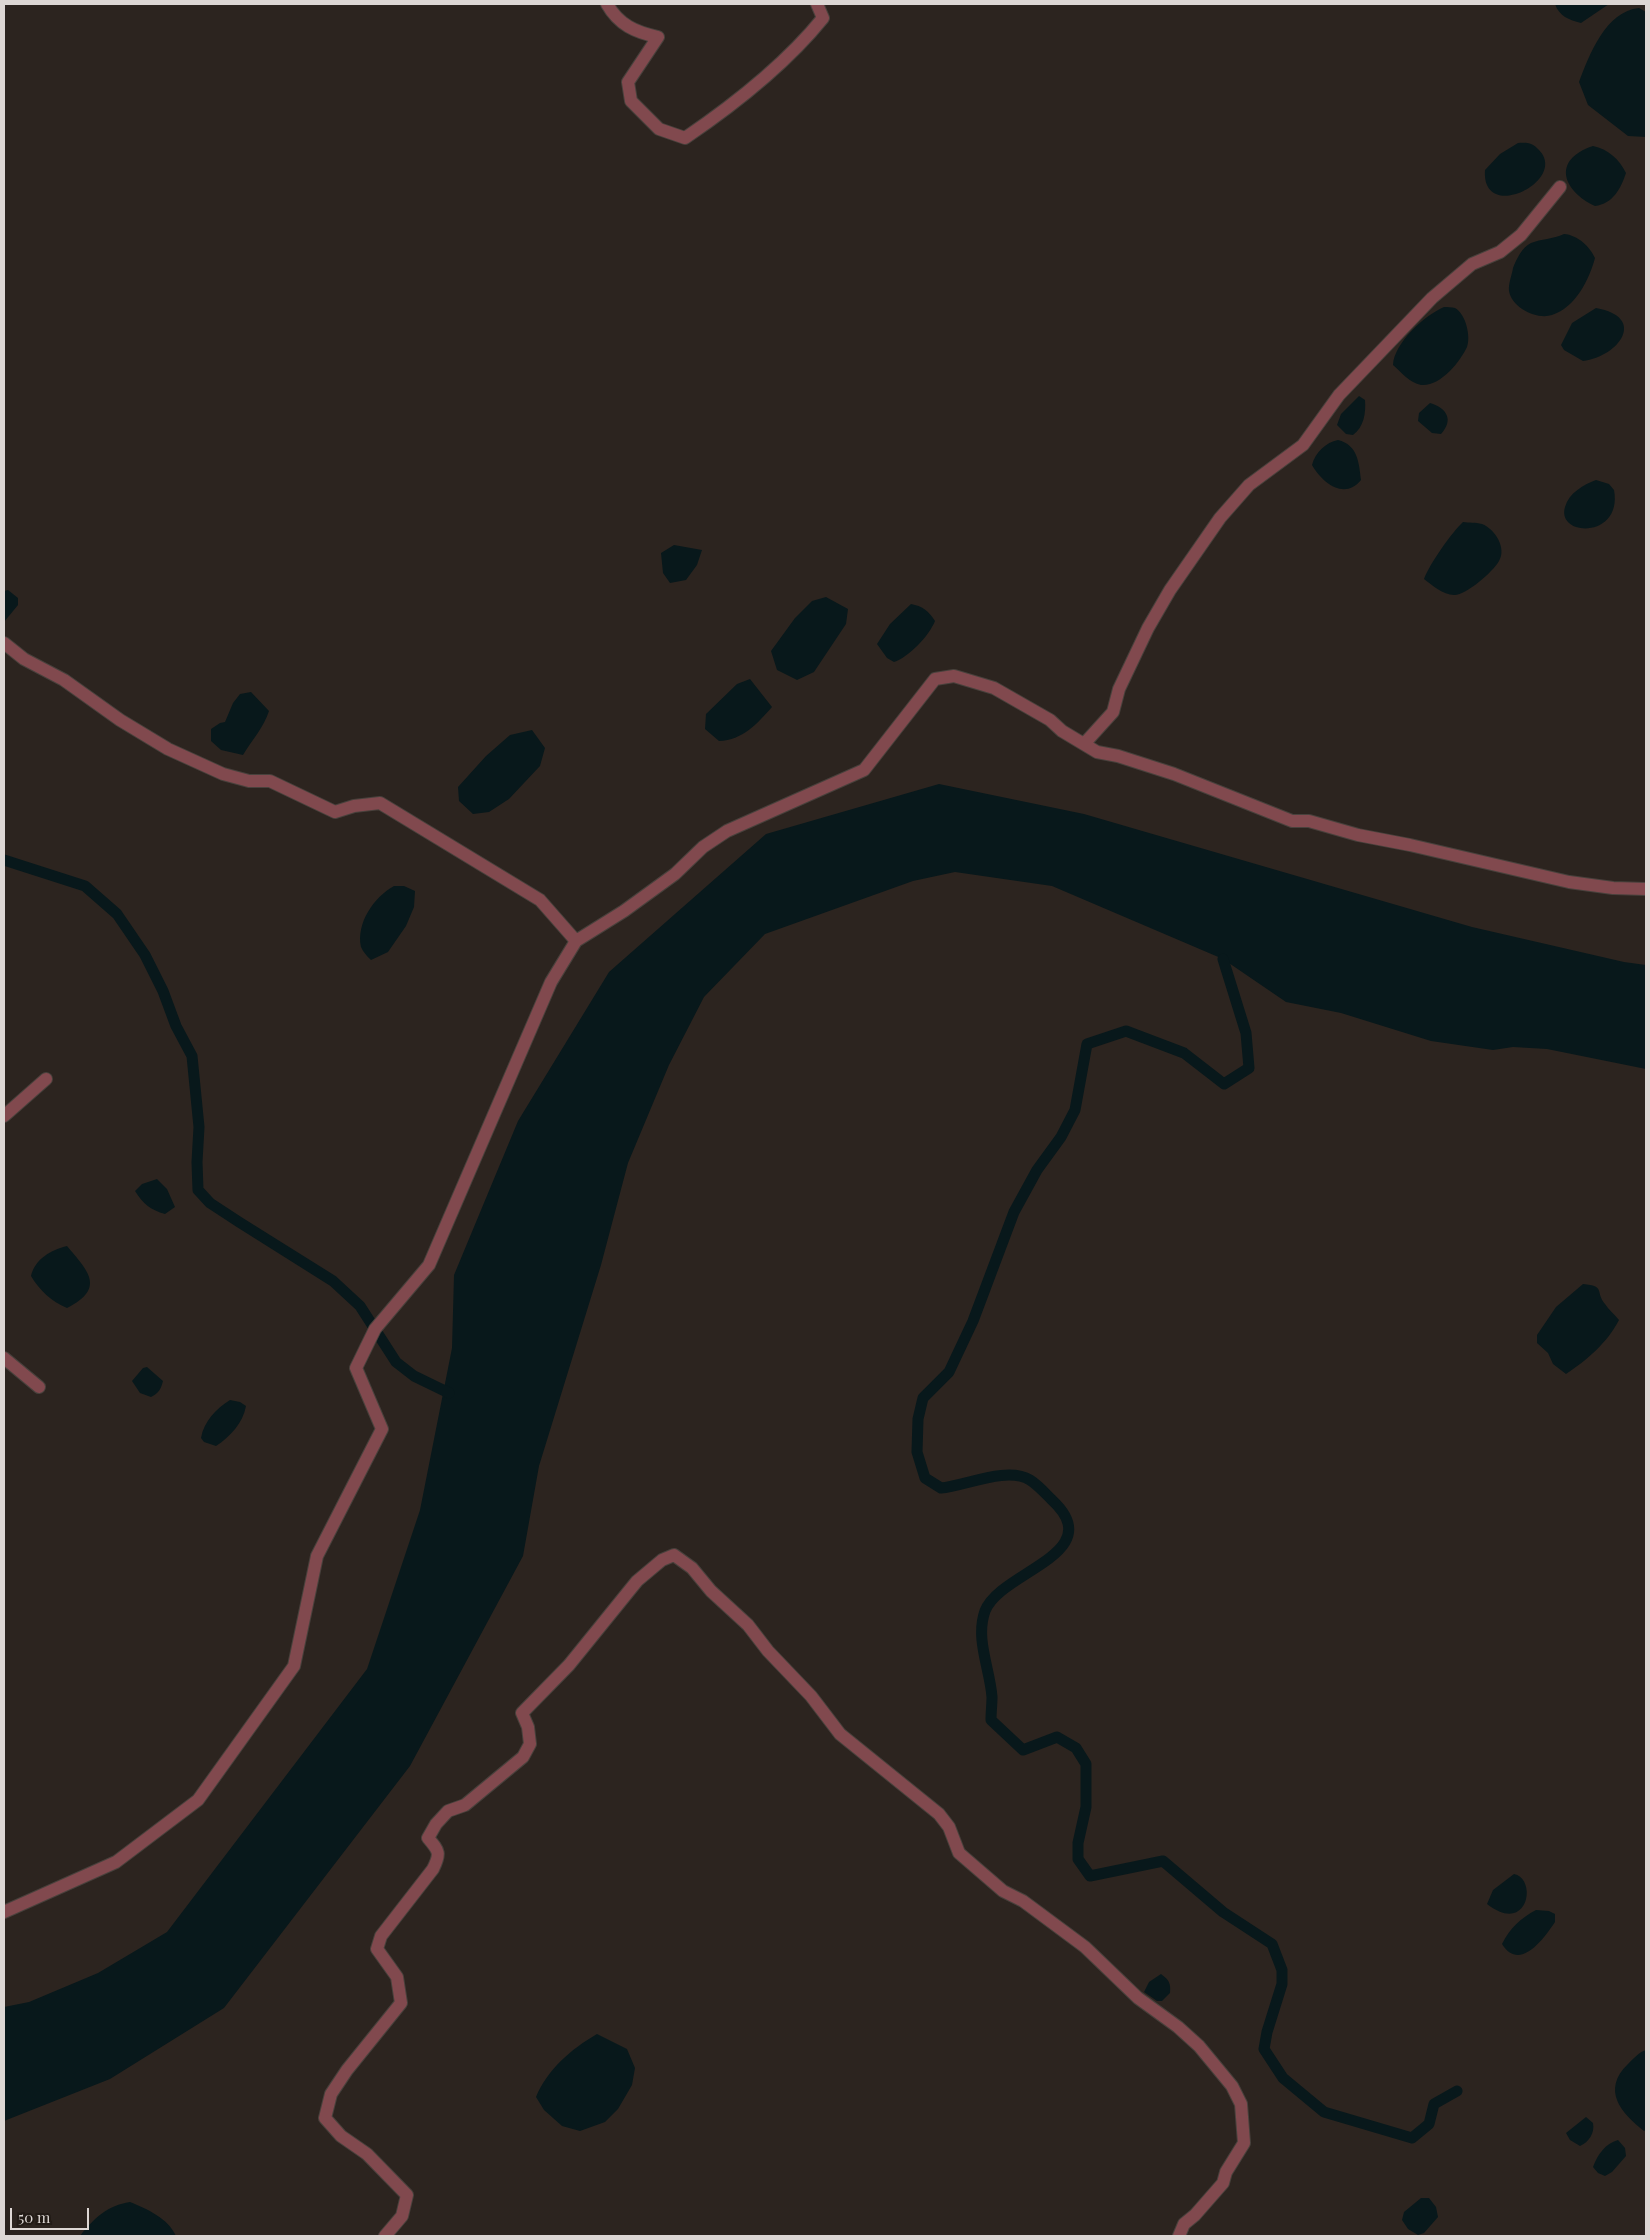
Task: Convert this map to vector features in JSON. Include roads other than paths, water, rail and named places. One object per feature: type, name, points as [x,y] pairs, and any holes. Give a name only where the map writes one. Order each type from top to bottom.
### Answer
[{"type":"street","points":[[607,4],[614,16],[637,33],[658,37],[628,82],[631,100],[659,129],[685,138],[744,94],[805,40],[823,18],[817,4]]},
{"type":"street","points":[[1084,744],[1112,712],[1119,689],[1148,628],[1170,590],[1220,518],[1249,485],[1303,445],[1339,395],[1432,298],[1472,264],[1500,252],[1521,235],[1560,187]]},
{"type":"street","points":[[4,643],[24,659],[64,680],[128,725],[168,748],[223,774],[249,781],[270,781],[335,812],[354,806],[380,803],[540,900],[576,941]]},
{"type":"street","points":[[4,1912],[116,1862],[198,1800],[294,1666],[317,1556],[382,1428],[356,1368],[375,1329],[429,1265],[550,982],[576,941],[624,911],[675,874],[703,847],[727,831],[864,770],[935,679],[954,676],[994,688],[1050,720],[1062,731],[1097,752],[1118,756],[1174,774],[1292,821],[1309,821],[1358,835],[1410,845],[1569,882],[1600,887],[1646,890]]},
{"type":"street","points":[[4,1116],[46,1079]]},
{"type":"street","points":[[4,1358],[39,1387]]},
{"type":"street","points":[[385,2236],[402,2216],[407,2194],[367,2154],[340,2136],[325,2118],[331,2094],[400,2003],[397,1976],[377,1948],[381,1936],[439,1858],[438,1850],[428,1838],[436,1824],[448,1811],[465,1805],[523,1757],[530,1744],[528,1726],[522,1713],[569,1665],[637,1581],[662,1560],[674,1555],[692,1568],[711,1591],[748,1625],[768,1651],[811,1696],[840,1734],[939,1814],[950,1827],[959,1853],[1003,1891],[1023,1901],[1085,1947],[1138,1998],[1178,2027],[1199,2046],[1232,2086],[1241,2104],[1244,2143],[1226,2172],[1223,2183],[1184,2224],[1179,2236]]},
{"type":"waterway","points":[[4,860],[85,886],[117,914],[145,955],[163,991],[176,1026],[192,1056],[199,1127],[198,1190],[210,1203],[333,1281],[360,1306],[396,1362],[414,1376],[449,1393]]},
{"type":"waterway","points":[[1223,959],[1246,1033],[1249,1068],[1224,1084],[1184,1053],[1126,1031],[1087,1044],[1075,1110],[1061,1137],[1037,1170],[1014,1212],[973,1321],[949,1372],[923,1398],[918,1419],[917,1452],[925,1478],[941,1488],[998,1476],[1021,1476],[1039,1487],[1052,1500],[1066,1519],[1068,1534],[1060,1548],[1046,1561],[1010,1584],[995,1597],[985,1611],[982,1622],[982,1643],[991,1686],[991,1720],[1023,1750],[1057,1737],[1076,1748],[1086,1764],[1086,1807],[1078,1843],[1078,1859],[1090,1876],[1163,1861],[1223,1912],[1272,1944],[1282,1970],[1282,1984],[1267,2032],[1264,2049],[1283,2078],[1324,2112],[1412,2138],[1429,2124],[1434,2104],[1457,2091]]}]
